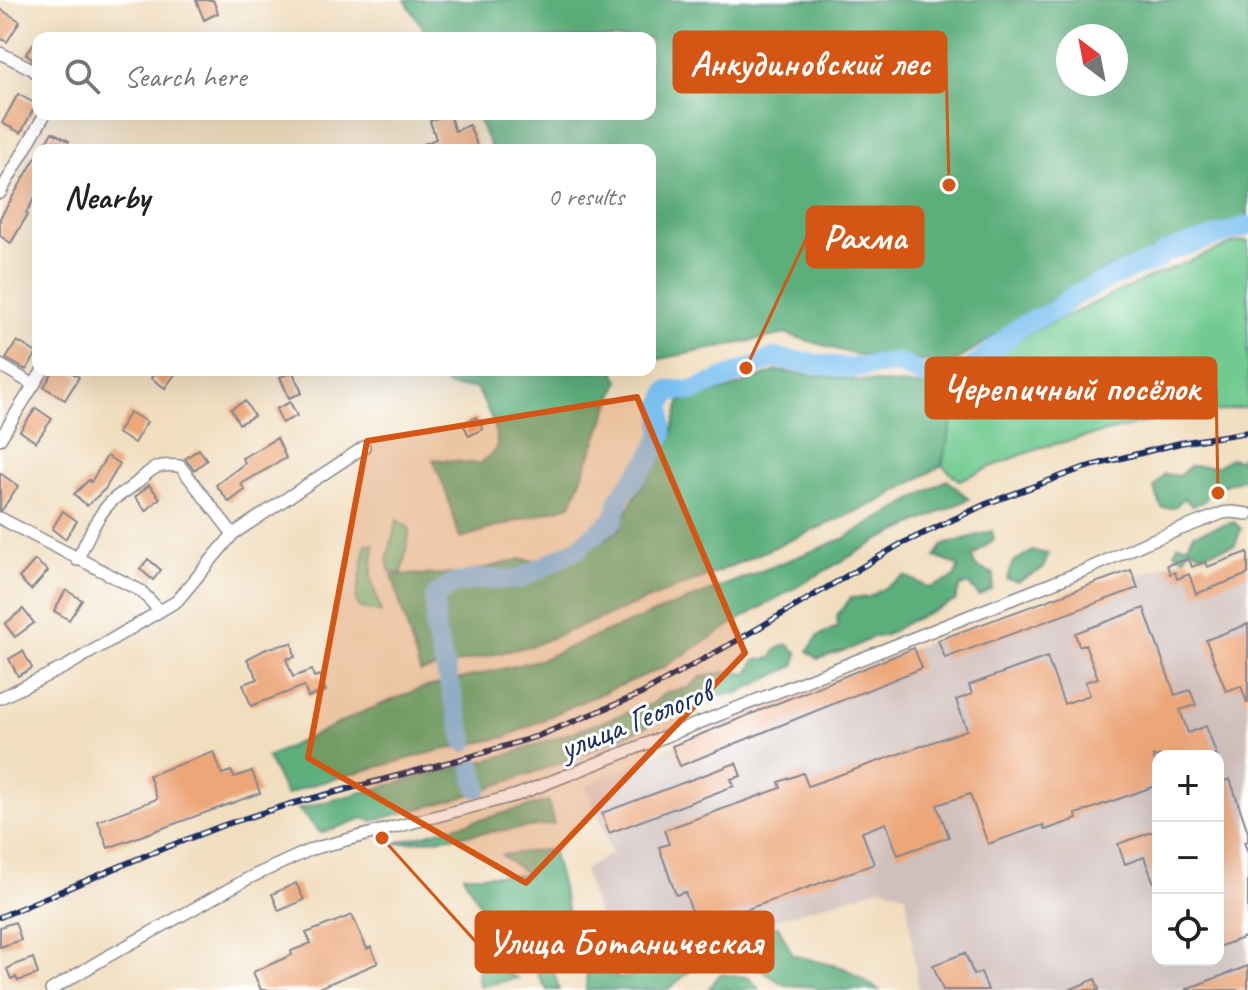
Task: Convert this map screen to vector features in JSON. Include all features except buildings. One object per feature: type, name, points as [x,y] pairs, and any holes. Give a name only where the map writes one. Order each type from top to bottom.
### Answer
[{"type":"street","points":[[0,53],[32,69]]},
{"type":"street","points":[[0,193],[42,120]]},
{"type":"street","points":[[0,365],[34,385]]},
{"type":"street","points":[[0,439],[39,376]]},
{"type":"street","points":[[0,698],[67,666],[177,601],[233,534],[364,447]]},
{"type":"street","points":[[77,560],[100,514],[151,469],[163,464],[180,466],[233,534]]},
{"type":"street","name":"улица Геологов","points":[[51,990],[249,878],[312,849],[517,795],[1088,569],[1147,542],[1223,513],[1248,514]]},
{"type":"street","points":[[0,518],[141,591],[160,611]]},
{"type":"highlighted area","points":[[637,397],[745,653],[526,883],[308,758],[367,441]]},
{"type":"shaded area","points":[[1248,552],[1248,990],[918,990],[906,895],[883,887],[704,941],[605,938],[584,870],[612,853],[586,786],[672,746],[914,648],[1131,570],[1134,577],[1179,560],[1189,559],[1192,567],[1205,562],[1208,567]]},
{"type":"green space","points":[[405,0],[1248,0],[1248,220],[1106,269],[1019,319],[952,364],[852,354],[786,334],[656,360],[656,144],[489,144],[479,120],[656,120],[656,32],[425,32]]},
{"type":"green space","points":[[1248,241],[1248,407],[1157,420],[1038,448],[959,480],[942,465],[960,387],[1025,335],[1153,276],[1234,243]]},
{"type":"green space","points":[[777,371],[894,384],[960,387],[942,465],[880,501],[722,570],[534,645],[420,672],[392,575],[460,574],[522,559],[567,564],[619,530],[631,503],[669,444],[680,402],[726,390]]},
{"type":"green space","points":[[436,376],[617,376],[619,381],[571,505],[460,538],[433,459],[480,464],[497,448],[493,424],[476,388],[450,387]]},
{"type":"green space","points":[[1248,450],[1248,483],[1242,479],[1213,489],[1203,502],[1192,506],[1184,498],[1174,508],[1162,508],[1154,488],[1164,474],[1179,476],[1190,466],[1218,466],[1230,458],[1239,460]]},
{"type":"green space","points":[[947,480],[969,499],[879,540],[664,667],[506,737],[437,751],[308,786],[286,795],[267,757],[419,689],[542,659],[843,539]]},
{"type":"green space","points":[[397,520],[410,529],[402,573],[390,572],[387,560]]},
{"type":"green space","points":[[1234,522],[1241,529],[1235,545],[1202,554],[1190,548],[1184,558],[1175,552],[1178,544],[1188,545],[1194,534]]},
{"type":"green space","points":[[992,531],[994,539],[972,557],[976,567],[994,574],[992,589],[979,596],[969,584],[960,586],[955,601],[884,636],[873,637],[852,648],[818,659],[808,651],[819,635],[838,627],[837,615],[851,598],[869,597],[905,576],[930,588],[954,578],[959,566],[935,557],[943,545]]},
{"type":"green space","points":[[366,544],[374,544],[371,578],[381,613],[360,608],[356,600]]},
{"type":"green space","points":[[1033,551],[1048,554],[1043,569],[1017,582],[1007,579],[1013,562]]},
{"type":"green space","points":[[787,644],[798,653],[794,666],[738,693],[708,696],[691,708],[671,711],[647,726],[561,763],[457,799],[372,821],[364,818],[321,833],[298,809],[513,753],[652,704],[666,692],[688,688],[701,677],[730,671],[748,674],[755,660],[772,658],[776,650]]},
{"type":"green space","points":[[548,801],[554,824],[388,845]]},
{"type":"green space","points":[[552,849],[574,936],[542,915],[528,944],[494,930],[463,875],[528,875],[501,855]]},
{"type":"green space","points":[[778,926],[793,955],[844,968],[879,990],[816,990],[815,987],[785,985],[724,948],[738,935]]},
{"type":"green space","points":[[704,960],[667,990],[586,990],[587,963],[612,961],[618,979]]},
{"type":"green space","points":[[477,961],[518,978],[479,987]]},
{"type":"green space","points":[[552,964],[559,990],[547,990],[534,968]]},
{"type":"green space","points":[[720,974],[748,977],[760,990],[708,990]]},
{"type":"waterway","points":[[465,742],[435,631],[435,597],[452,584],[479,579],[518,580],[577,549],[614,519],[620,497],[649,460],[662,436],[662,406],[669,390],[693,391],[774,358],[848,368],[897,363],[926,376],[961,377],[1020,327],[1055,310],[1073,296],[1155,261],[1166,252],[1248,226]]},
{"type":"waterway","points":[[472,766],[478,788]]},
{"type":"railway","points":[[0,917],[224,825],[538,736],[641,694],[899,545],[986,504],[1083,468],[1180,443],[1248,432]]},
{"type":"place","name":"Анкудиновский лес","points":[[949,185]]},
{"type":"place","name":"Рахма","points":[[746,368]]},
{"type":"place","name":"Черепичный посёлок","points":[[1218,493]]},
{"type":"place","name":"Улица Ботаническая","points":[[382,838]]}]
